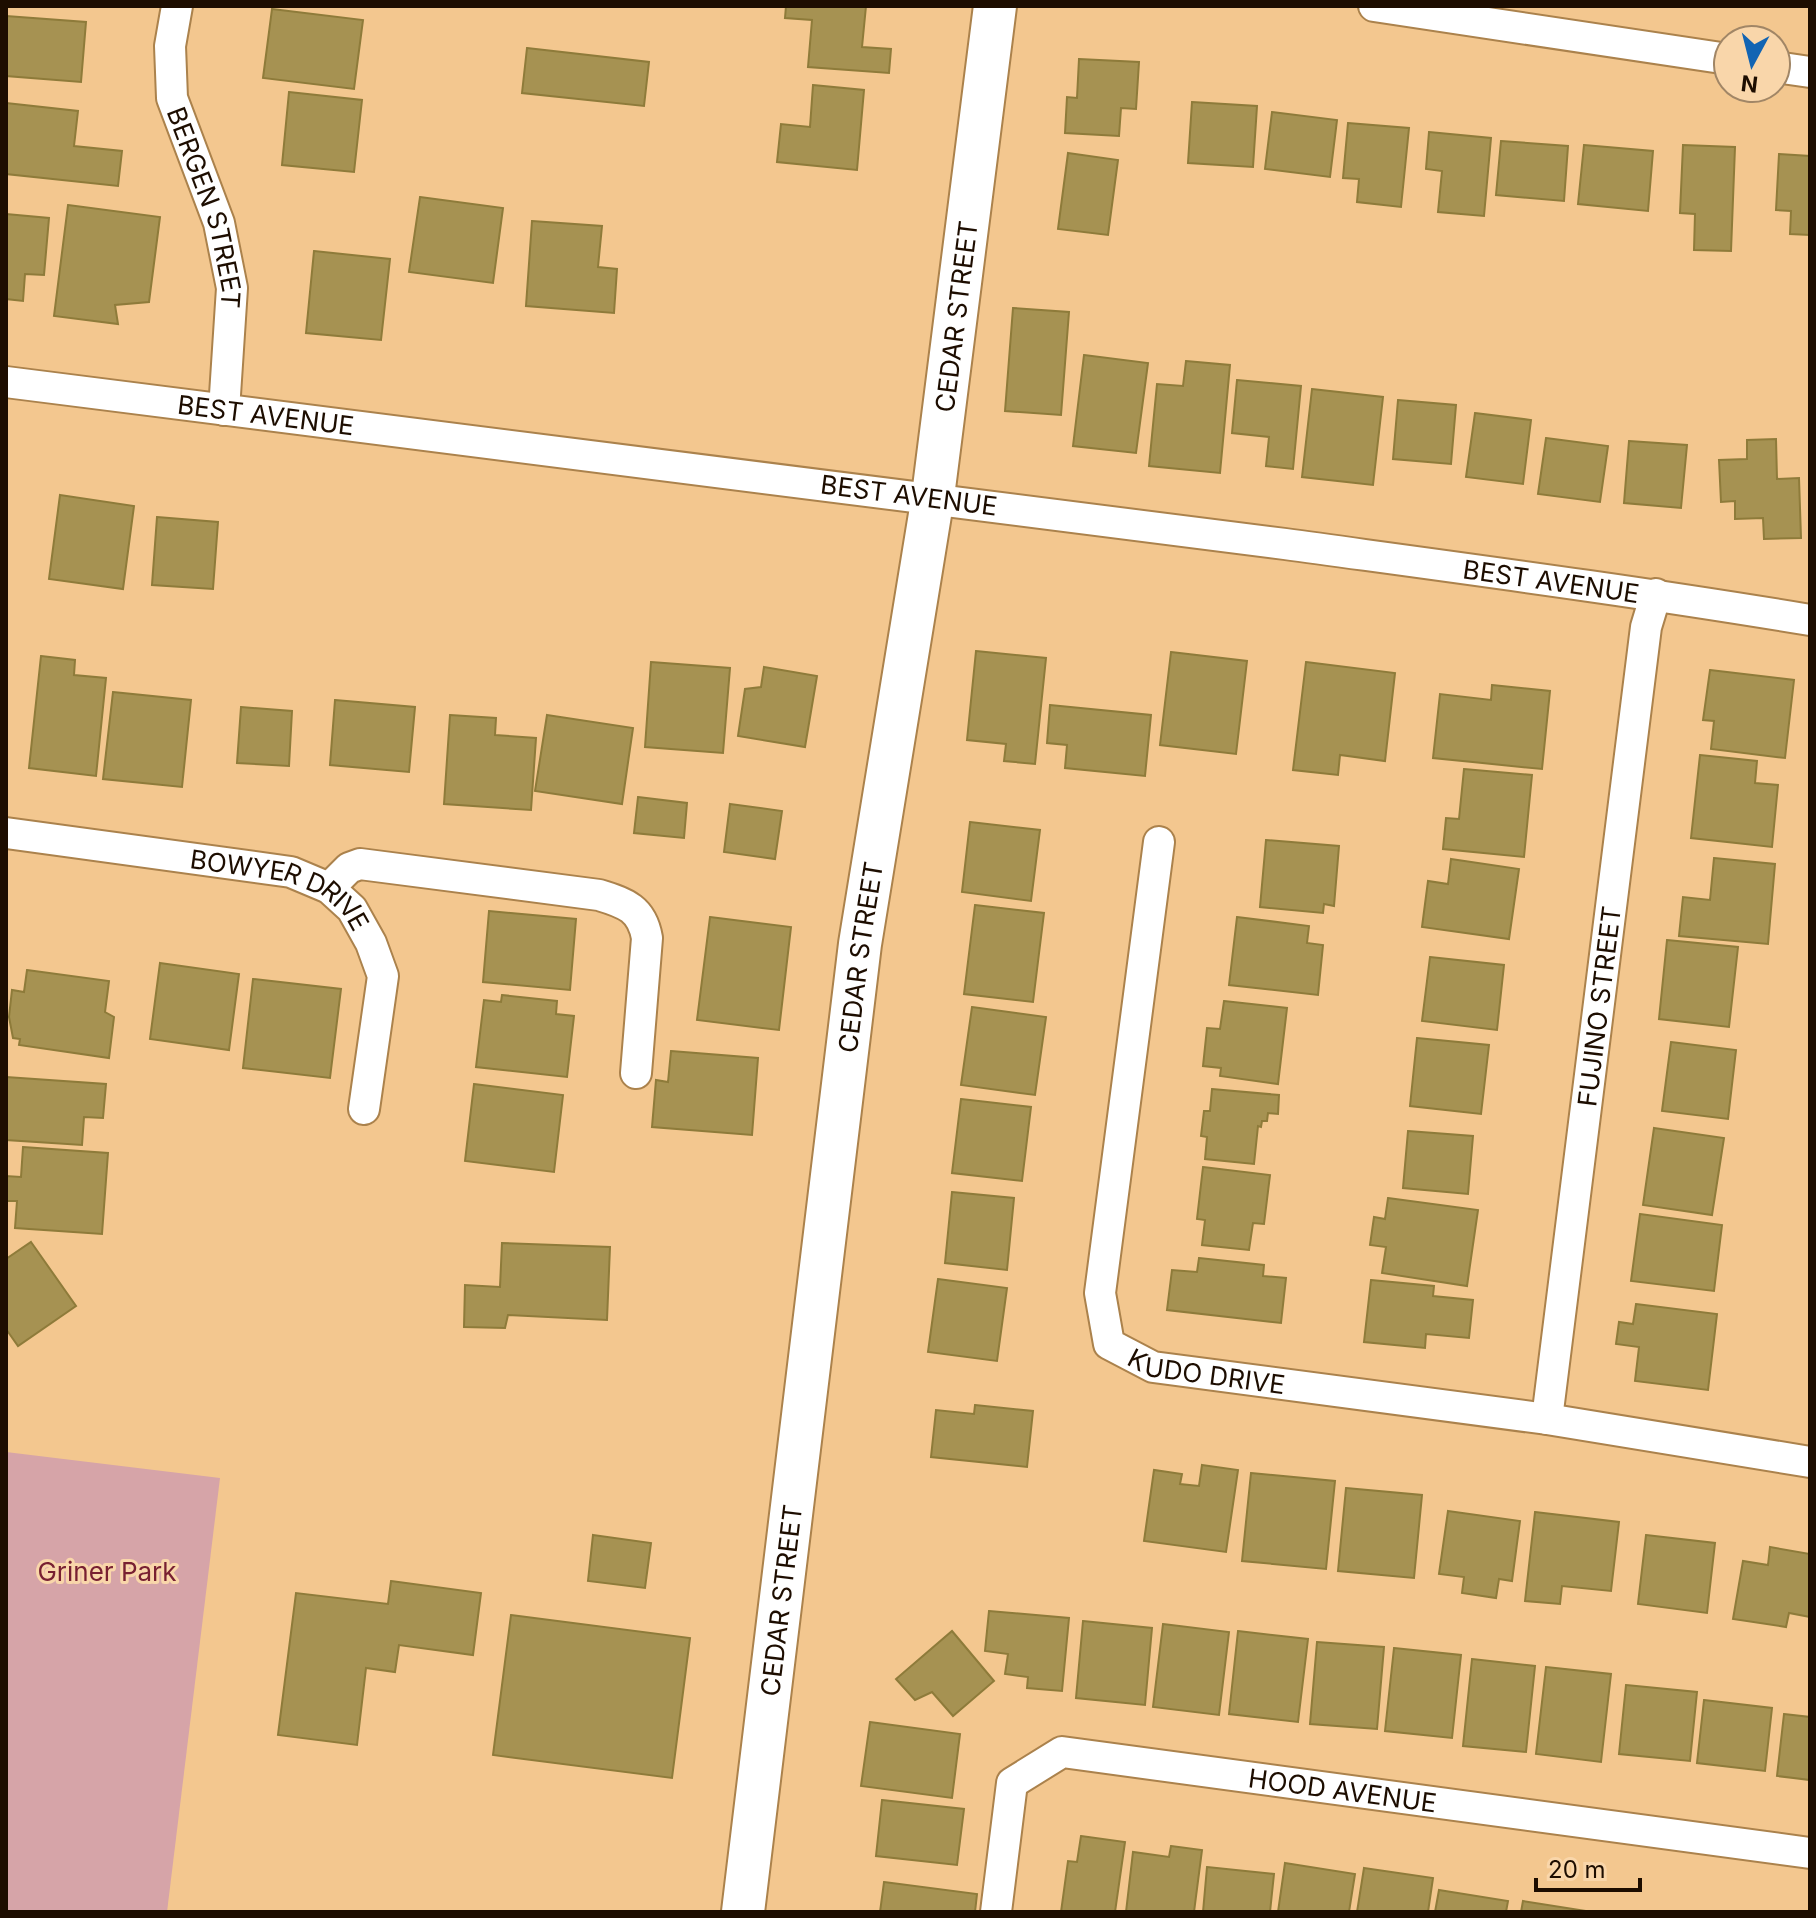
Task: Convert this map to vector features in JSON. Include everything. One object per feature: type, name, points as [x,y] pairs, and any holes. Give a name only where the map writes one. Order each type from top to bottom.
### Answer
[{"type":"main road","name":"CEDAR STREET","points":[[743,1912],[860,944],[933,496],[995,6]]},
{"type":"street","name":"BERGEN STREET","points":[[177,6],[170,46],[172,98],[219,223],[232,288],[224,410]]},
{"type":"street","points":[[1374,6],[1712,57]]},
{"type":"street","name":"BEST AVENUE","points":[[6,382],[620,460],[933,496],[1656,594],[1810,620]]},
{"type":"street","name":"FUJINO STREET","points":[[1547,1419],[1646,627],[1656,594]]},
{"type":"street","name":"BOWYER DRIVE","points":[[6,833],[291,872],[329,888],[352,909],[371,943],[383,976],[364,1109]]},
{"type":"street","name":"KUDO DRIVE","points":[[1159,842],[1100,1293],[1109,1344],[1153,1367],[1547,1419],[1810,1462]]},
{"type":"street","points":[[329,888],[349,868],[360,864],[599,895],[630,907],[645,923],[647,938],[636,1073]]},
{"type":"street","name":"HOOD AVENUE","points":[[996,1912],[1012,1783],[1062,1752],[1810,1853]]},
{"type":"green space","name":"Griner Park","points":[[6,1452],[220,1478],[167,1912],[6,1912]]},
{"type":"building","points":[[786,6],[866,6],[862,47],[891,49],[889,73],[808,67],[812,20],[785,18]]},
{"type":"building","points":[[272,9],[363,20],[354,89],[263,78]]},
{"type":"building","points":[[6,16],[86,22],[81,82],[6,76]]},
{"type":"building","points":[[527,48],[649,62],[644,106],[522,93]]},
{"type":"building","points":[[1079,59],[1139,62],[1136,109],[1121,108],[1119,136],[1065,133],[1067,97],[1077,98]]},
{"type":"building","points":[[813,85],[864,90],[857,170],[777,162],[781,124],[810,127]]},
{"type":"building","points":[[289,92],[362,100],[354,172],[282,165]]},
{"type":"building","points":[[1192,102],[1257,106],[1253,167],[1188,163]]},
{"type":"building","points":[[6,103],[78,111],[74,146],[122,151],[118,186],[6,174]]},
{"type":"building","points":[[1272,112],[1337,120],[1330,177],[1265,169]]},
{"type":"building","points":[[1348,123],[1409,128],[1401,207],[1357,202],[1359,179],[1343,178]]},
{"type":"building","points":[[1429,132],[1491,138],[1484,216],[1438,212],[1442,171],[1426,169]]},
{"type":"building","points":[[1501,141],[1568,146],[1564,201],[1496,195]]},
{"type":"building","points":[[1584,145],[1653,151],[1648,211],[1578,204]]},
{"type":"building","points":[[1683,145],[1735,147],[1731,251],[1694,250],[1695,214],[1680,213]]},
{"type":"building","points":[[1068,153],[1118,160],[1108,235],[1058,229]]},
{"type":"building","points":[[1779,154],[1810,156],[1810,235],[1790,234],[1791,211],[1776,210]]},
{"type":"building","points":[[420,197],[503,208],[493,283],[409,272]]},
{"type":"building","points":[[68,205],[160,217],[149,302],[115,305],[118,324],[54,316]]},
{"type":"building","points":[[6,214],[49,218],[44,275],[25,274],[23,301],[6,299]]},
{"type":"building","points":[[532,221],[602,226],[598,267],[617,269],[614,313],[526,306]]},
{"type":"building","points":[[314,251],[390,259],[381,340],[306,333]]},
{"type":"building","points":[[1013,308],[1069,312],[1061,415],[1005,411]]},
{"type":"building","points":[[1084,355],[1148,363],[1136,453],[1073,446]]},
{"type":"building","points":[[1186,361],[1230,365],[1220,473],[1149,466],[1157,384],[1183,386]]},
{"type":"building","points":[[1237,380],[1301,386],[1293,469],[1266,466],[1269,437],[1232,433]]},
{"type":"building","points":[[1312,389],[1383,397],[1373,485],[1302,477]]},
{"type":"building","points":[[1398,400],[1456,405],[1451,464],[1393,459]]},
{"type":"building","points":[[1475,413],[1531,420],[1523,484],[1466,477]]},
{"type":"building","points":[[1546,438],[1608,446],[1600,502],[1538,494]]},
{"type":"building","points":[[1776,439],[1777,479],[1799,478],[1801,538],[1764,539],[1763,518],[1735,519],[1735,501],[1721,502],[1719,460],[1747,459],[1747,440]]},
{"type":"building","points":[[1629,441],[1687,445],[1681,508],[1624,503]]},
{"type":"building","points":[[60,495],[134,506],[123,589],[49,579]]},
{"type":"building","points":[[157,517],[218,522],[213,589],[152,585]]},
{"type":"building","points":[[976,651],[1046,658],[1035,764],[1004,761],[1006,744],[967,740]]},
{"type":"building","points":[[1171,652],[1247,661],[1236,754],[1160,745]]},
{"type":"building","points":[[41,656],[75,660],[74,675],[106,678],[96,776],[29,768]]},
{"type":"building","points":[[651,662],[730,668],[723,753],[645,747]]},
{"type":"building","points":[[1306,662],[1395,673],[1385,761],[1340,755],[1338,775],[1293,770]]},
{"type":"building","points":[[764,667],[817,676],[805,747],[738,736],[745,689],[761,687]]},
{"type":"building","points":[[1710,670],[1794,680],[1785,758],[1711,749],[1714,721],[1703,720]]},
{"type":"building","points":[[1492,685],[1550,691],[1542,769],[1433,758],[1440,694],[1491,700]]},
{"type":"building","points":[[113,692],[191,700],[182,787],[103,779]]},
{"type":"building","points":[[335,700],[415,707],[409,772],[330,765]]},
{"type":"building","points":[[1050,705],[1151,715],[1145,776],[1065,768],[1067,745],[1047,743]]},
{"type":"building","points":[[241,707],[292,711],[289,766],[237,763]]},
{"type":"building","points":[[450,715],[496,718],[495,735],[536,738],[531,810],[444,804]]},
{"type":"building","points":[[547,715],[633,728],[622,804],[535,791]]},
{"type":"building","points":[[1700,755],[1757,761],[1755,783],[1778,785],[1772,847],[1691,838]]},
{"type":"building","points":[[1464,769],[1532,775],[1524,857],[1443,849],[1446,818],[1459,819]]},
{"type":"building","points":[[638,797],[687,803],[684,838],[634,833]]},
{"type":"building","points":[[730,804],[782,811],[775,859],[724,852]]},
{"type":"building","points":[[970,822],[1040,830],[1031,901],[962,892]]},
{"type":"building","points":[[1266,840],[1339,846],[1334,906],[1324,904],[1323,913],[1260,907]]},
{"type":"building","points":[[1714,858],[1775,864],[1768,944],[1679,936],[1683,897],[1710,900]]},
{"type":"building","points":[[1451,859],[1519,869],[1509,939],[1422,927],[1428,881],[1448,884]]},
{"type":"building","points":[[975,905],[1044,913],[1033,1002],[964,994]]},
{"type":"building","points":[[489,911],[576,919],[570,990],[483,982]]},
{"type":"building","points":[[710,917],[791,927],[779,1030],[697,1020]]},
{"type":"building","points":[[1237,917],[1309,926],[1307,943],[1323,945],[1318,995],[1229,985]]},
{"type":"building","points":[[1667,940],[1738,947],[1729,1027],[1659,1019]]},
{"type":"building","points":[[1430,957],[1504,965],[1497,1030],[1422,1021]]},
{"type":"building","points":[[160,963],[239,974],[229,1050],[150,1039]]},
{"type":"building","points":[[27,970],[109,981],[105,1012],[114,1017],[109,1058],[19,1045],[20,1039],[13,1038],[9,1017],[12,990],[24,992]]},
{"type":"building","points":[[253,979],[341,989],[330,1078],[243,1068]]},
{"type":"building","points":[[502,995],[557,1001],[556,1014],[574,1016],[567,1077],[476,1067],[484,1000],[501,1002]]},
{"type":"building","points":[[1224,1001],[1287,1008],[1278,1084],[1220,1076],[1221,1068],[1203,1066],[1207,1028],[1220,1029]]},
{"type":"building","points":[[972,1007],[1046,1017],[1035,1095],[961,1085]]},
{"type":"building","points":[[1417,1038],[1489,1045],[1481,1114],[1410,1106]]},
{"type":"building","points":[[1671,1042],[1736,1050],[1728,1119],[1662,1111]]},
{"type":"building","points":[[671,1051],[758,1058],[752,1135],[652,1127],[656,1080],[668,1082]]},
{"type":"building","points":[[6,1077],[106,1084],[103,1118],[84,1117],[82,1145],[6,1140]]},
{"type":"building","points":[[474,1084],[563,1095],[554,1172],[465,1161]]},
{"type":"building","points":[[1212,1089],[1279,1095],[1278,1114],[1268,1113],[1267,1121],[1262,1121],[1261,1127],[1258,1126],[1254,1164],[1205,1159],[1207,1137],[1201,1136],[1204,1111],[1210,1111]]},
{"type":"building","points":[[961,1099],[1031,1107],[1022,1181],[952,1173]]},
{"type":"building","points":[[1654,1128],[1724,1138],[1712,1215],[1643,1205]]},
{"type":"building","points":[[1408,1131],[1473,1136],[1468,1194],[1403,1188]]},
{"type":"building","points":[[23,1147],[108,1153],[102,1234],[15,1228],[17,1201],[6,1201],[6,1176],[21,1177]]},
{"type":"building","points":[[1203,1167],[1270,1175],[1264,1224],[1253,1223],[1249,1250],[1202,1245],[1205,1220],[1197,1219]]},
{"type":"building","points":[[952,1192],[1014,1198],[1007,1270],[945,1263]]},
{"type":"building","points":[[1388,1198],[1478,1210],[1467,1286],[1382,1273],[1386,1247],[1370,1245],[1374,1217],[1385,1219]]},
{"type":"building","points":[[1640,1214],[1722,1225],[1714,1291],[1631,1281]]},
{"type":"building","points":[[31,1242],[76,1306],[18,1346],[6,1329],[6,1259]]},
{"type":"building","points":[[502,1243],[610,1247],[607,1320],[508,1315],[505,1328],[464,1327],[465,1285],[500,1287]]},
{"type":"building","points":[[1199,1258],[1264,1265],[1263,1276],[1286,1278],[1281,1323],[1167,1310],[1172,1270],[1197,1272]]},
{"type":"building","points":[[938,1279],[1007,1288],[997,1361],[928,1352]]},
{"type":"building","points":[[1371,1280],[1434,1286],[1433,1296],[1473,1300],[1469,1338],[1426,1334],[1425,1348],[1364,1342]]},
{"type":"building","points":[[1636,1304],[1717,1314],[1708,1390],[1635,1381],[1639,1347],[1616,1344],[1619,1322],[1633,1324]]},
{"type":"building","points":[[975,1405],[1033,1411],[1027,1467],[931,1457],[936,1410],[974,1414]]},
{"type":"building","points":[[1202,1465],[1238,1470],[1226,1552],[1144,1541],[1154,1470],[1182,1474],[1180,1484],[1199,1486]]},
{"type":"building","points":[[1251,1473],[1335,1481],[1326,1569],[1242,1561]]},
{"type":"building","points":[[1346,1488],[1422,1495],[1414,1578],[1338,1571]]},
{"type":"building","points":[[1448,1511],[1520,1521],[1512,1581],[1499,1579],[1496,1598],[1462,1593],[1464,1577],[1439,1574]]},
{"type":"building","points":[[1535,1512],[1619,1522],[1611,1591],[1562,1586],[1560,1604],[1525,1601]]},
{"type":"building","points":[[593,1535],[651,1543],[645,1588],[588,1581]]},
{"type":"building","points":[[1646,1535],[1715,1543],[1707,1613],[1638,1604]]},
{"type":"building","points":[[1770,1547],[1810,1554],[1810,1617],[1789,1613],[1786,1627],[1733,1619],[1743,1561],[1768,1565]]},
{"type":"building","points":[[391,1581],[481,1593],[473,1655],[399,1645],[395,1672],[366,1668],[357,1745],[278,1735],[296,1593],[388,1604]]},
{"type":"building","points":[[989,1611],[1069,1618],[1062,1691],[1027,1688],[1028,1677],[1005,1674],[1008,1654],[985,1651]]},
{"type":"building","points":[[511,1615],[690,1638],[672,1778],[493,1755]]},
{"type":"building","points":[[1083,1621],[1152,1628],[1145,1705],[1076,1698]]},
{"type":"building","points":[[1163,1624],[1229,1632],[1219,1715],[1153,1707]]},
{"type":"building","points":[[952,1631],[994,1681],[953,1716],[932,1692],[915,1700],[896,1679]]},
{"type":"building","points":[[1238,1631],[1308,1639],[1298,1722],[1229,1714]]},
{"type":"building","points":[[1317,1642],[1384,1647],[1377,1729],[1310,1724]]},
{"type":"building","points":[[1394,1648],[1461,1655],[1452,1738],[1385,1731]]},
{"type":"building","points":[[1472,1659],[1535,1666],[1526,1752],[1463,1746]]},
{"type":"building","points":[[1546,1667],[1611,1674],[1601,1762],[1536,1754]]},
{"type":"building","points":[[1626,1685],[1697,1692],[1690,1761],[1619,1754]]},
{"type":"building","points":[[1704,1700],[1772,1708],[1765,1771],[1697,1763]]},
{"type":"building","points":[[1784,1714],[1810,1717],[1810,1780],[1777,1776]]},
{"type":"building","points":[[870,1722],[960,1734],[952,1798],[861,1786]]},
{"type":"building","points":[[882,1800],[964,1809],[957,1865],[876,1856]]},
{"type":"building","points":[[1081,1836],[1125,1842],[1115,1912],[1061,1912],[1068,1861],[1077,1862]]},
{"type":"building","points":[[1171,1846],[1202,1850],[1194,1912],[1126,1912],[1133,1852],[1169,1857]]},
{"type":"building","points":[[1285,1863],[1355,1874],[1349,1912],[1278,1912]]},
{"type":"building","points":[[1207,1867],[1274,1874],[1270,1912],[1203,1912]]},
{"type":"building","points":[[1364,1868],[1433,1878],[1428,1912],[1357,1912]]},
{"type":"building","points":[[884,1882],[977,1894],[975,1912],[880,1912]]},
{"type":"building","points":[[1439,1890],[1508,1901],[1506,1912],[1435,1912]]},
{"type":"building","points":[[1523,1901],[1592,1912],[1521,1912]]}]
